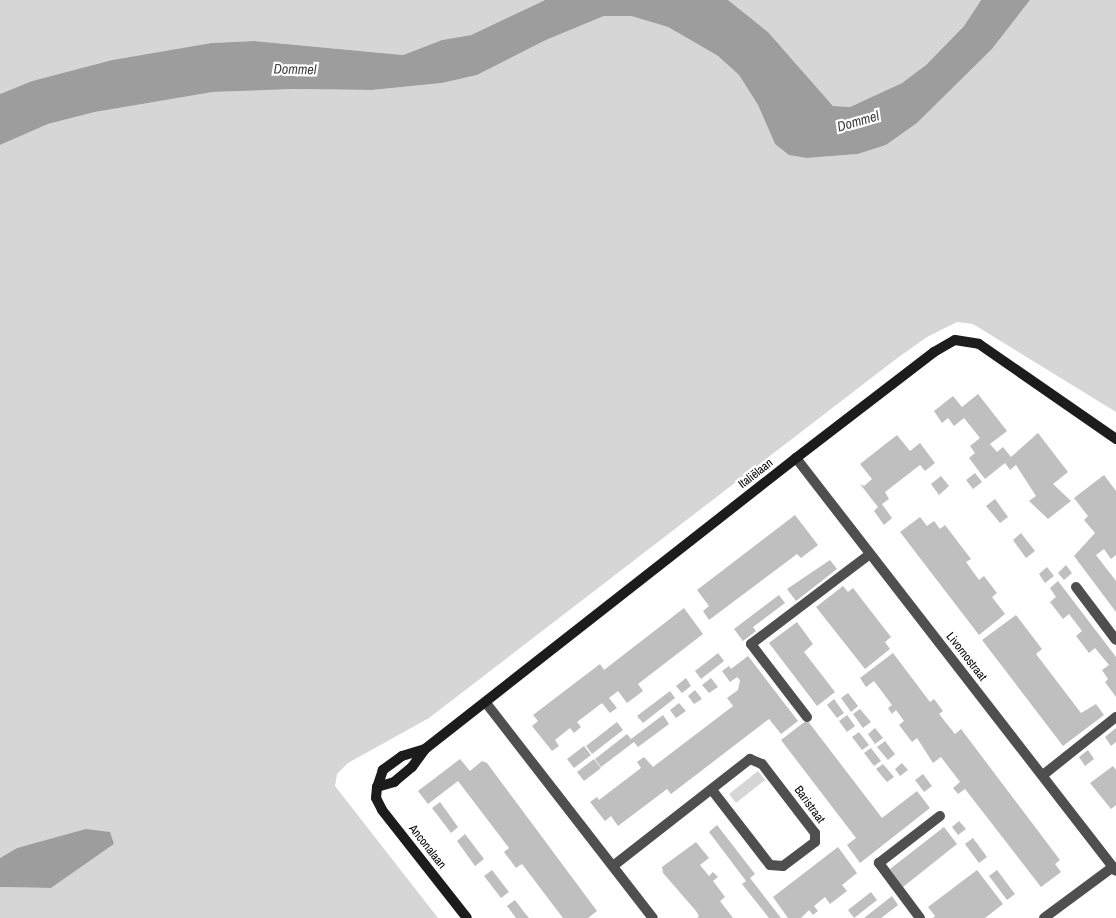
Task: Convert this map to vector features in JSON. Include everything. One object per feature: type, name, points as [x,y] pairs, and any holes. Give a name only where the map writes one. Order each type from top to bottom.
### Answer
[{"type":"street","name":"Italiëlaan","points":[[377,787],[394,782],[412,767],[425,749],[796,458],[934,352],[955,340],[979,344],[1116,439]]},
{"type":"street","name":"Livornostraat","points":[[796,458],[1114,869]]},
{"type":"street","points":[[806,717],[751,644],[870,554]]},
{"type":"street","points":[[1076,587],[1116,640]]},
{"type":"street","points":[[486,703],[653,918]]},
{"type":"street","points":[[1042,775],[1116,717]]},
{"type":"street","name":"Italiëlaan","points":[[377,787],[383,770],[402,756],[425,749]]},
{"type":"street","name":"Baristraat","points":[[614,866],[750,760],[762,764],[815,833],[815,842],[783,866],[770,865],[712,790]]},
{"type":"street","name":"Anconalaan","points":[[377,787],[376,798],[382,810],[467,918]]},
{"type":"street","points":[[920,918],[879,864],[940,816]]},
{"type":"street","points":[[1044,918],[1114,869]]},
{"type":"shaded area","points":[[0,0],[545,0],[471,35],[442,40],[403,55],[254,41],[211,43],[112,60],[32,81],[0,94]]},
{"type":"shaded area","points":[[728,0],[981,0],[964,26],[926,65],[902,83],[850,107],[833,106],[768,32]]},
{"type":"shaded area","points":[[1030,0],[1116,0],[1116,412],[973,324],[957,322],[927,337],[896,359],[429,718],[348,763],[337,774],[335,786],[438,918],[0,918],[0,887],[51,888],[114,844],[51,841],[17,848],[0,858],[0,145],[48,124],[95,112],[213,92],[294,89],[372,90],[442,83],[477,75],[546,40],[604,16],[631,16],[668,27],[718,56],[739,75],[758,105],[775,144],[807,158],[858,154],[886,145],[917,123],[992,49]]},
{"type":"shaded area","points":[[758,771],[765,780],[736,803],[729,794]]},
{"type":"water","name":"Dommel","points":[[545,0],[728,0],[768,32],[833,106],[850,107],[902,83],[926,65],[964,26],[981,0],[1030,0],[992,49],[917,123],[886,145],[858,154],[807,158],[789,155],[775,144],[758,105],[739,75],[718,56],[668,27],[631,16],[604,16],[546,40],[477,75],[442,83],[372,90],[294,89],[213,92],[95,112],[48,124],[0,145],[0,94],[32,81],[112,60],[211,43],[254,41],[403,55],[442,40],[471,35]]},
{"type":"water","points":[[86,829],[110,832],[114,844],[51,888],[0,887],[0,858],[17,848]]},
{"type":"building","points":[[978,394],[1007,431],[990,444],[997,452],[1003,447],[1011,457],[1038,433],[1068,472],[1053,484],[1071,501],[1048,519],[1029,501],[1036,496],[1016,465],[1010,470],[1005,463],[985,479],[969,458],[975,453],[970,446],[980,438],[964,418],[954,426],[948,418],[942,423],[934,411],[953,396],[962,407]]},
{"type":"building","points":[[897,435],[910,451],[920,443],[935,463],[925,471],[920,465],[885,492],[889,499],[882,504],[892,518],[884,525],[874,511],[878,507],[860,484],[864,486],[872,479],[860,464]]},
{"type":"building","points":[[975,473],[982,482],[973,489],[966,480]]},
{"type":"building","points":[[1104,475],[1116,491],[1116,555],[1111,559],[1104,549],[1096,555],[1116,581],[1116,612],[1074,556],[1095,533],[1084,520],[1088,516],[1074,498]]},
{"type":"building","points":[[941,476],[949,486],[939,495],[931,484]]},
{"type":"building","points":[[995,499],[1008,517],[1000,523],[986,506]]},
{"type":"building","points":[[795,515],[818,545],[801,558],[797,554],[709,620],[703,611],[709,606],[697,590]]},
{"type":"building","points":[[920,517],[927,526],[934,521],[940,529],[945,525],[971,559],[966,562],[979,580],[984,576],[997,593],[992,597],[1005,614],[979,635],[900,532]]},
{"type":"building","points":[[1021,533],[1035,551],[1026,558],[1013,540]]},
{"type":"building","points":[[830,560],[837,569],[796,601],[787,589]]},
{"type":"building","points":[[1066,565],[1072,573],[1064,580],[1058,573]]},
{"type":"building","points":[[1047,567],[1054,576],[1045,583],[1039,574]]},
{"type":"building","points":[[1058,581],[1116,657],[1116,697],[1105,682],[1108,679],[1102,670],[1109,665],[1095,648],[1089,653],[1076,636],[1082,631],[1069,614],[1063,619],[1050,602],[1056,597],[1050,588]]},
{"type":"building","points":[[843,586],[848,592],[853,588],[891,637],[885,642],[890,649],[865,669],[816,607]]},
{"type":"building","points":[[779,595],[785,603],[753,627],[756,631],[743,641],[734,629]]},
{"type":"building","points":[[684,608],[703,634],[638,684],[643,691],[627,703],[618,691],[609,698],[617,708],[610,713],[602,703],[577,722],[581,727],[574,733],[570,728],[555,740],[559,746],[552,751],[532,726],[538,721],[533,715],[600,664],[604,670]]},
{"type":"building","points":[[1016,615],[1042,649],[1036,654],[1081,713],[1096,704],[1104,715],[1063,746],[982,640]]},
{"type":"building","points":[[797,622],[813,644],[804,652],[835,692],[817,706],[769,643]]},
{"type":"building","points":[[718,653],[724,661],[701,679],[695,671]]},
{"type":"building","points":[[893,653],[930,702],[934,699],[943,711],[939,714],[955,734],[961,729],[1060,860],[1055,864],[1061,872],[1041,887],[965,789],[958,794],[953,788],[960,782],[941,757],[933,763],[917,738],[912,742],[899,725],[904,721],[896,710],[892,714],[888,708],[892,705],[874,681],[866,687],[860,678]]},
{"type":"building","points":[[748,656],[798,721],[781,734],[769,719],[671,794],[667,789],[618,826],[611,816],[605,821],[590,802],[597,797],[599,800],[641,768],[637,762],[644,757],[653,767],[733,706],[727,698],[738,690],[740,680],[737,677],[730,682],[722,671],[729,666],[731,669]]},
{"type":"building","points":[[686,678],[691,686],[682,693],[676,686]]},
{"type":"building","points":[[711,678],[718,687],[709,693],[702,685]]},
{"type":"building","points":[[695,690],[702,699],[694,704],[688,696]]},
{"type":"building","points":[[670,691],[675,698],[643,723],[637,716]]},
{"type":"building","points":[[848,693],[858,706],[851,712],[841,698]]},
{"type":"building","points":[[834,699],[844,713],[837,718],[827,705]]},
{"type":"building","points":[[679,703],[686,711],[676,718],[670,710]]},
{"type":"building","points":[[860,709],[871,722],[863,728],[853,714]]},
{"type":"building","points":[[663,715],[669,724],[638,747],[634,742],[601,767],[595,759],[627,734],[631,739]]},
{"type":"building","points":[[847,715],[855,726],[847,732],[839,721]]},
{"type":"building","points":[[807,720],[882,818],[917,791],[930,808],[860,863],[847,845],[856,838],[781,740]]},
{"type":"building","points":[[617,722],[623,730],[592,754],[586,746]]},
{"type":"building","points":[[875,728],[883,738],[875,744],[868,734]]},
{"type":"building","points":[[1116,728],[1116,742],[1111,746],[1105,737]]},
{"type":"building","points":[[859,732],[869,745],[862,750],[852,737]]},
{"type":"building","points":[[885,741],[895,754],[888,760],[877,747]]},
{"type":"building","points":[[584,746],[591,755],[574,768],[567,759]]},
{"type":"building","points":[[871,748],[881,761],[874,766],[864,753]]},
{"type":"building","points":[[1088,750],[1094,759],[1085,766],[1079,757]]},
{"type":"building","points":[[460,759],[470,771],[482,761],[487,763],[597,911],[588,918],[563,918],[522,864],[516,868],[504,852],[509,848],[458,781],[428,804],[418,791]]},
{"type":"building","points":[[594,759],[601,768],[584,781],[577,772]]},
{"type":"building","points":[[902,763],[908,770],[900,776],[895,769]]},
{"type":"building","points":[[883,764],[894,777],[887,782],[876,769]]},
{"type":"building","points":[[1113,766],[1116,770],[1116,805],[1111,809],[1090,783]]},
{"type":"building","points":[[923,774],[932,786],[924,792],[915,780]]},
{"type":"building","points":[[440,802],[458,827],[451,833],[432,808]]},
{"type":"building","points":[[959,821],[966,829],[958,835],[952,827]]},
{"type":"building","points":[[717,825],[755,874],[750,878],[781,918],[769,918],[742,884],[746,881],[709,832]]},
{"type":"building","points":[[944,827],[957,844],[903,887],[890,869]]},
{"type":"building","points":[[465,834],[484,859],[475,866],[457,841]]},
{"type":"building","points":[[973,838],[987,857],[979,863],[965,844]]},
{"type":"building","points":[[696,842],[709,858],[700,865],[709,876],[713,872],[718,877],[713,881],[725,897],[720,901],[733,918],[697,918],[699,916],[696,911],[663,873],[662,867]]},
{"type":"building","points":[[838,847],[857,873],[842,885],[847,891],[830,904],[825,897],[814,906],[818,911],[813,915],[809,910],[801,918],[788,918],[773,897]]},
{"type":"building","points":[[492,870],[509,892],[501,898],[484,876]]},
{"type":"building","points":[[977,870],[1003,904],[985,918],[933,918],[935,916],[928,907]]},
{"type":"building","points":[[997,870],[1015,894],[1007,900],[989,876]]},
{"type":"building","points":[[871,892],[877,900],[854,918],[848,910]]},
{"type":"building","points":[[892,896],[898,905],[893,909],[881,918],[864,918]]},
{"type":"building","points":[[515,900],[529,918],[516,918],[507,906]]}]
